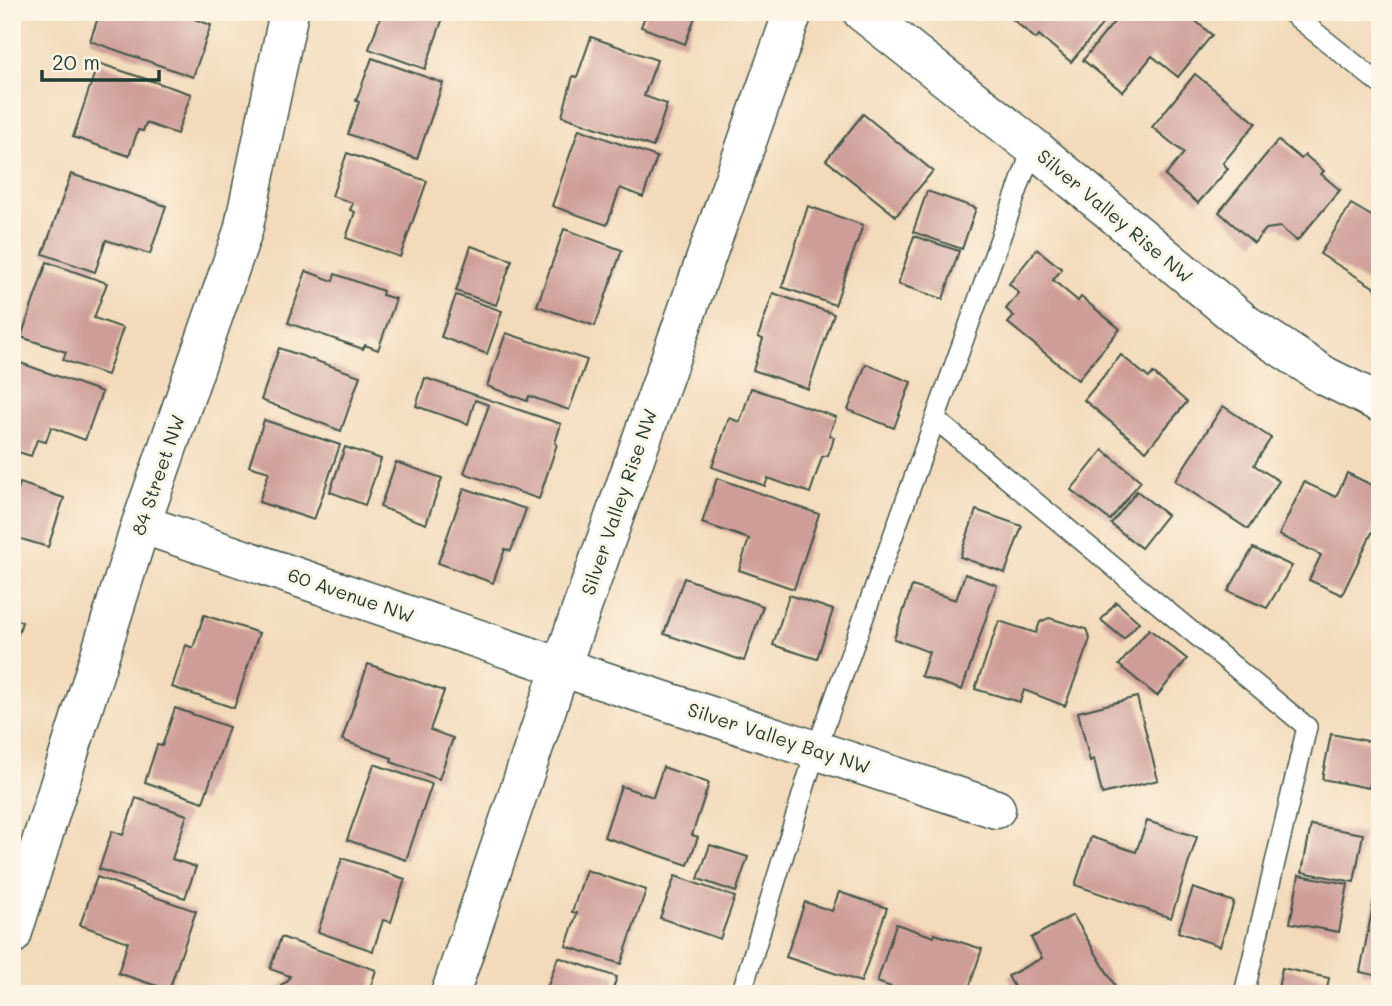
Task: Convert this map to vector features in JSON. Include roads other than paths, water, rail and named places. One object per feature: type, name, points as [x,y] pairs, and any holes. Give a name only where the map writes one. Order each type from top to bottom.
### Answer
[{"type":"street","name":"84 Street NW","points":[[12,935],[141,524],[243,232],[289,12]]},
{"type":"street","name":"Silver Valley Rise NW","points":[[450,994],[561,667],[793,12]]},
{"type":"street","name":"Silver Valley Rise NW","points":[[862,12],[1033,147],[1247,325],[1325,376],[1380,403]]},
{"type":"street","name":"60 Avenue NW","points":[[141,524],[561,667]]},
{"type":"street","name":"Silver Valley Bay NW","points":[[561,667],[996,810]]},
{"type":"lane","points":[[1290,12],[1380,84]]},
{"type":"lane","points":[[741,994],[816,750],[1033,147]]},
{"type":"lane","points":[[935,419],[1307,727],[1244,994]]}]
